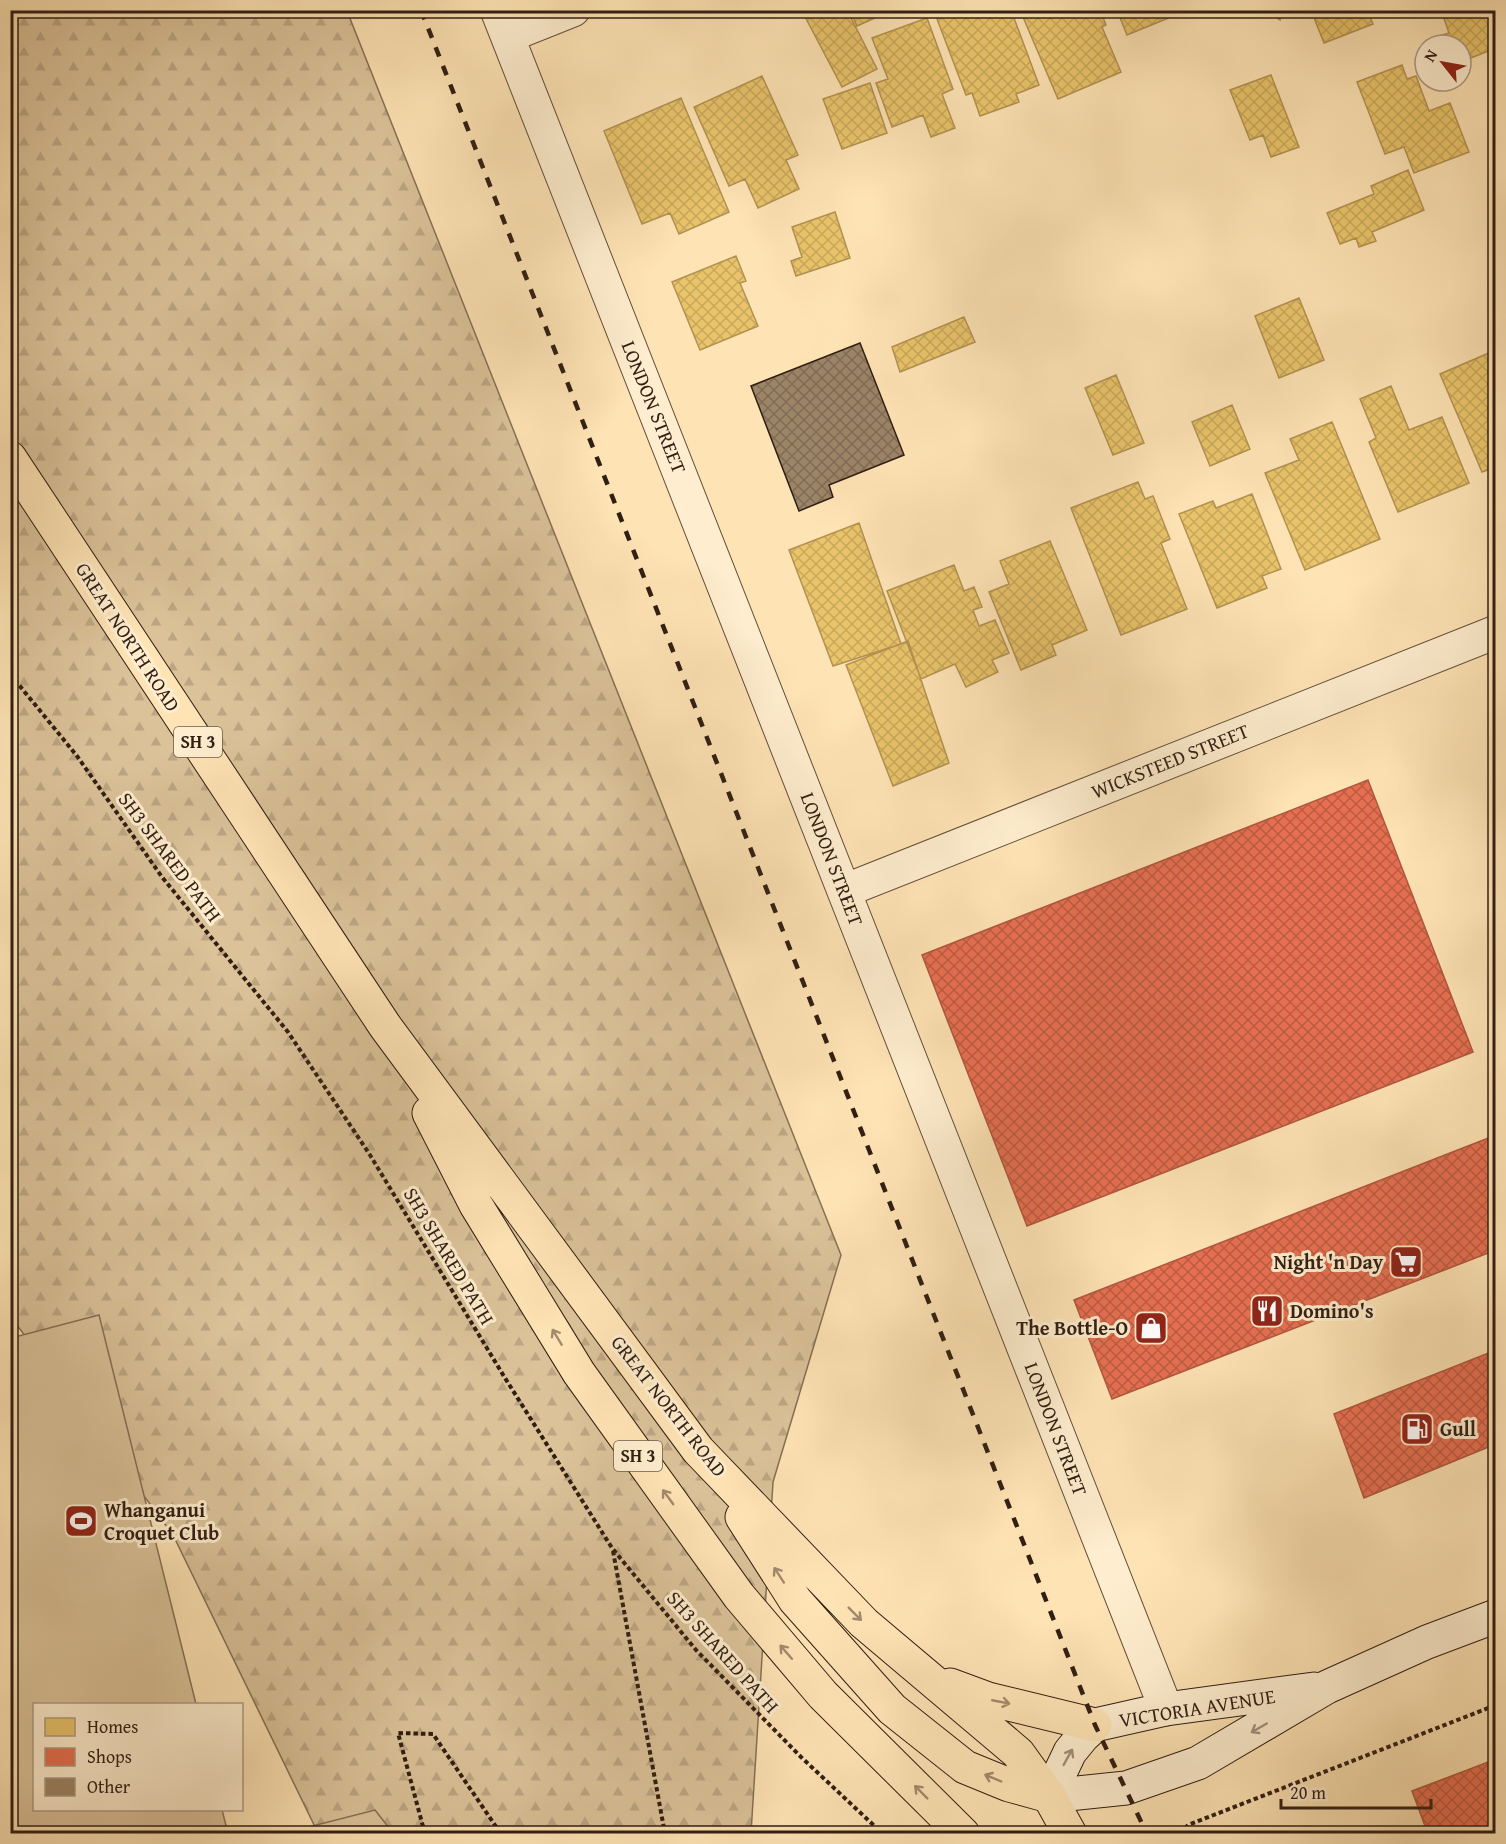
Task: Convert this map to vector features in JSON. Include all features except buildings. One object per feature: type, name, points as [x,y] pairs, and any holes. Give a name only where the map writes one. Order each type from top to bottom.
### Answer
[{"type":"highway","name":"GREAT NORTH ROAD","points":[[10,458],[385,1026],[698,1450],[864,1623],[1018,1753],[1049,1796]]},
{"type":"highway","name":"GREAT NORTH ROAD","points":[[385,1026],[476,1205],[579,1373],[606,1412],[739,1596],[823,1695],[963,1833]]},
{"type":"highway","points":[[698,1450],[795,1600],[892,1709],[965,1767],[1009,1785],[1049,1796]]},
{"type":"highway","points":[[926,1675],[988,1700],[1095,1725]]},
{"type":"highway","name":"SH 3","points":[[1049,1796],[1070,1833]]},
{"type":"street","points":[[502,23],[573,10]]},
{"type":"street","name":"LONDON STREET","points":[[502,23],[1166,1708]]},
{"type":"street","name":"WICKSTEED STREET","points":[[844,891],[1496,632]]},
{"type":"street","name":"VICTORIA AVENUE","points":[[1049,1796],[1126,1788],[1198,1763],[1327,1687],[1427,1642],[1496,1616]]},
{"type":"street","name":"VICTORIA AVENUE","points":[[1049,1796],[1070,1752],[1095,1725],[1166,1708],[1327,1687]]},
{"type":"path","name":"SH3 SHARED PATH","points":[[10,675],[77,756],[162,877],[288,1032],[370,1155],[505,1378],[612,1548],[696,1650],[801,1757],[883,1833]]},
{"type":"path","points":[[612,1548],[665,1833]]},
{"type":"path","points":[[1180,1833],[1188,1825],[1496,1705]]},
{"type":"path","points":[[425,1833],[398,1733],[433,1734],[501,1833]]},
{"type":"green space","points":[[11,11],[347,11],[841,1255],[773,1482],[751,1833],[318,1833],[173,1535],[11,1317]]},
{"type":"green space","name":"Whanganui Croquet Club","points":[[99,1315],[196,1703],[33,1703],[33,1811],[222,1811],[228,1833],[11,1833],[11,1338]]},
{"type":"green space","points":[[375,1810],[393,1833],[285,1833]]},
{"type":"railway","points":[[421,10],[1095,1725],[1147,1834]]},
{"type":"place","name":"Night 'n Day","points":[[1406,1262]]},
{"type":"place","name":"Domino's","points":[[1267,1311]]},
{"type":"place","name":"The Bottle-O","points":[[1151,1328]]},
{"type":"place","name":"Gull","points":[[1417,1429]]},
{"type":"place","name":"Whanganui Croquet Club","points":[[81,1521]]}]
